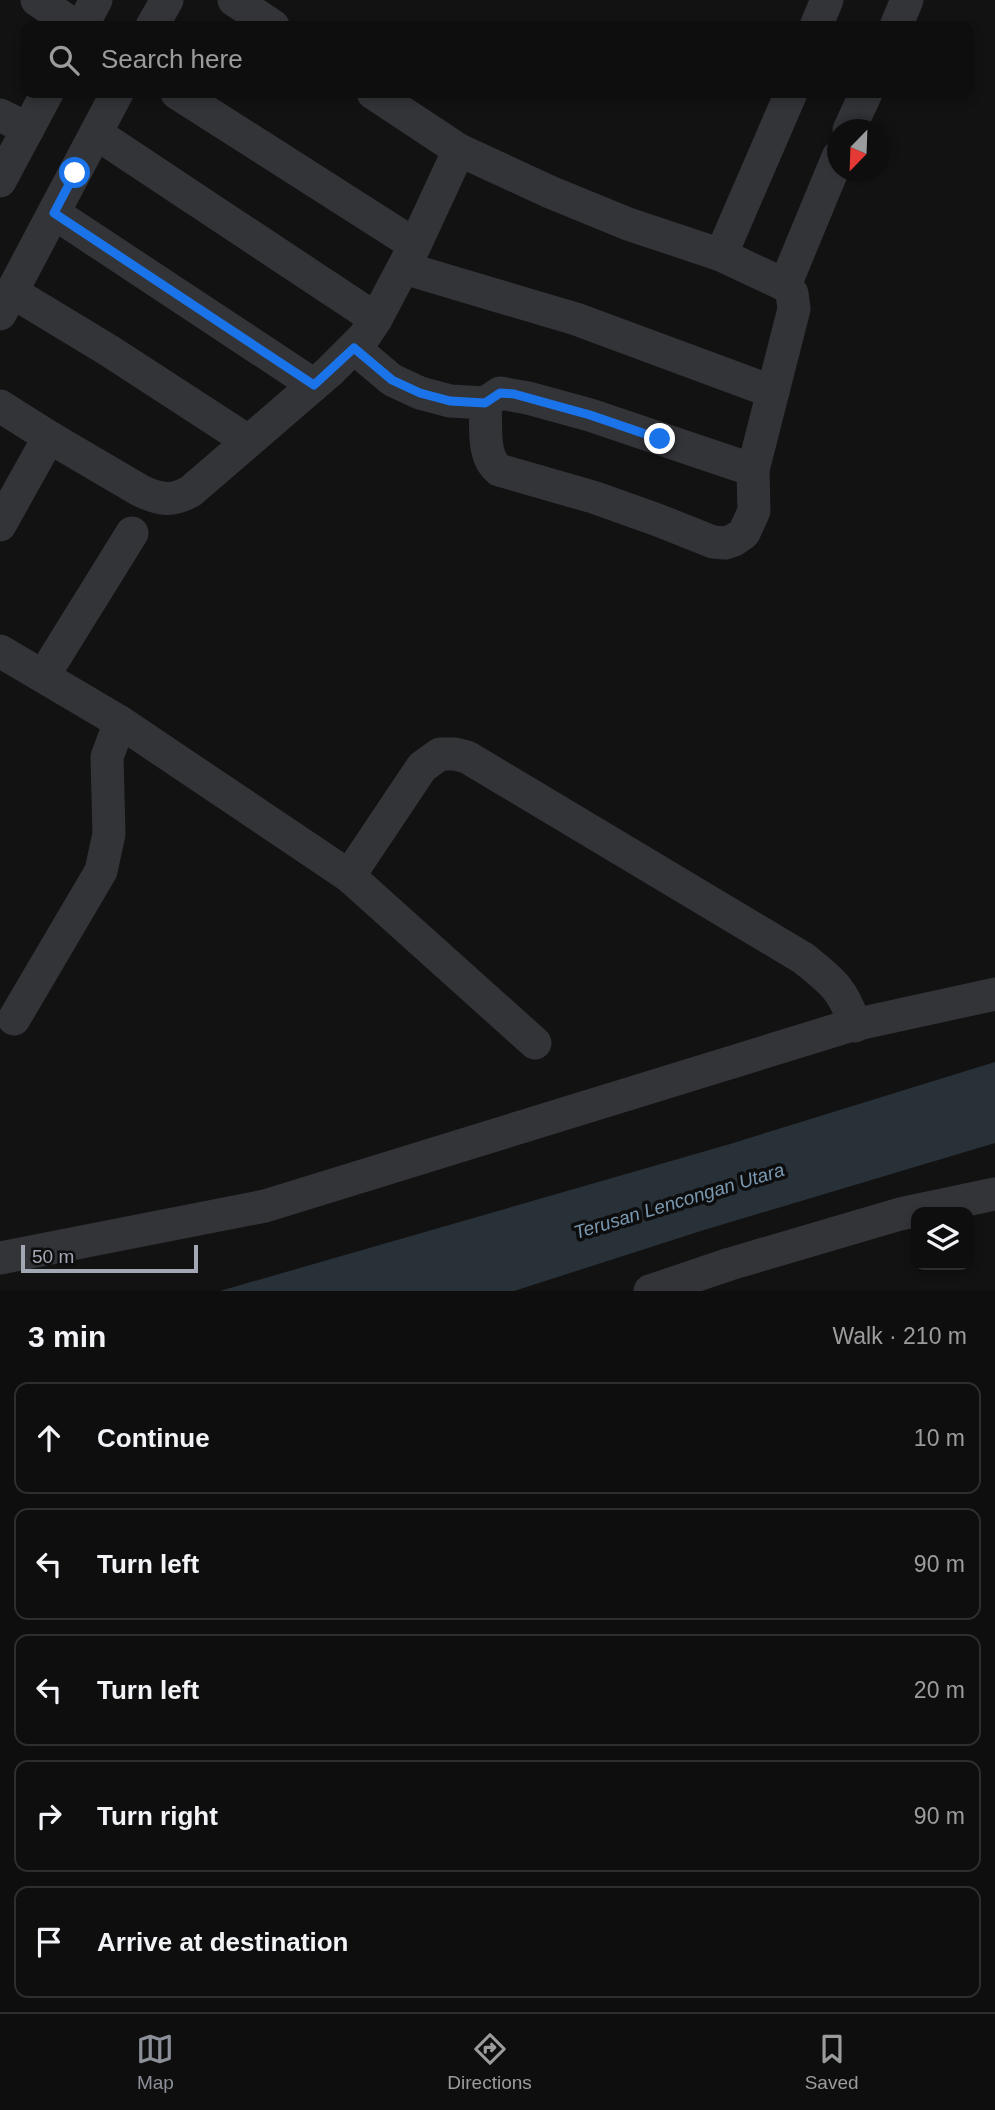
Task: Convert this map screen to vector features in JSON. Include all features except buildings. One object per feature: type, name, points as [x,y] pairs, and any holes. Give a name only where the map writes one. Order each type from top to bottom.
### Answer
[{"type":"street","points":[[37,0],[68,21]]},
{"type":"street","points":[[85,21],[96,0]]},
{"type":"street","points":[[155,21],[167,0]]},
{"type":"street","points":[[234,0],[266,21]]},
{"type":"street","points":[[819,21],[827,0]]},
{"type":"street","points":[[897,21],[907,0]]},
{"type":"street","points":[[0,181],[14,122],[41,98]]},
{"type":"street","points":[[115,98],[6,303],[108,350],[248,441]]},
{"type":"street","points":[[184,98],[409,257],[773,392]]},
{"type":"street","points":[[381,98],[459,150],[628,224],[721,255],[785,285],[792,293],[794,309],[753,470],[754,511],[744,533],[734,540],[725,543],[713,542],[593,497],[499,470],[487,454],[485,403]]},
{"type":"street","points":[[721,255],[789,98]]},
{"type":"street","points":[[854,119],[864,98]]},
{"type":"street","points":[[97,134],[376,319]]},
{"type":"street","points":[[0,405],[141,491],[168,500],[179,498],[191,491],[354,348],[376,319],[409,257],[459,150]]},
{"type":"street","points":[[785,285],[828,182]]},
{"type":"street","points":[[54,213],[314,385]]},
{"type":"street","points":[[354,348],[392,380],[420,393],[450,401],[485,403],[500,393],[528,398],[590,415],[753,470]]},
{"type":"street","points":[[0,525],[49,437]]},
{"type":"street","points":[[44,675],[132,533]]},
{"type":"street","points":[[0,651],[120,722],[349,876],[535,1043]]},
{"type":"street","points":[[14,1019],[101,871],[109,834],[107,757],[120,722]]},
{"type":"street","points":[[349,876],[422,767],[440,754],[467,757],[803,958],[835,982],[849,1006],[855,1026]]},
{"type":"street","points":[[0,1258],[265,1206],[474,1140],[571,1114],[694,1072],[855,1026],[995,994]]},
{"type":"street","points":[[650,1291],[730,1264],[900,1214],[995,1194]]},
{"type":"water","name":"Terusan Lencongan Utara","points":[[995,1062],[995,1143],[704,1230],[514,1291],[220,1291],[730,1144]]},
{"type":"route","points":[[75,173],[54,213],[314,385],[354,348],[392,380],[420,393],[450,401],[485,403],[500,393],[514,394],[590,415],[660,439]]}]
